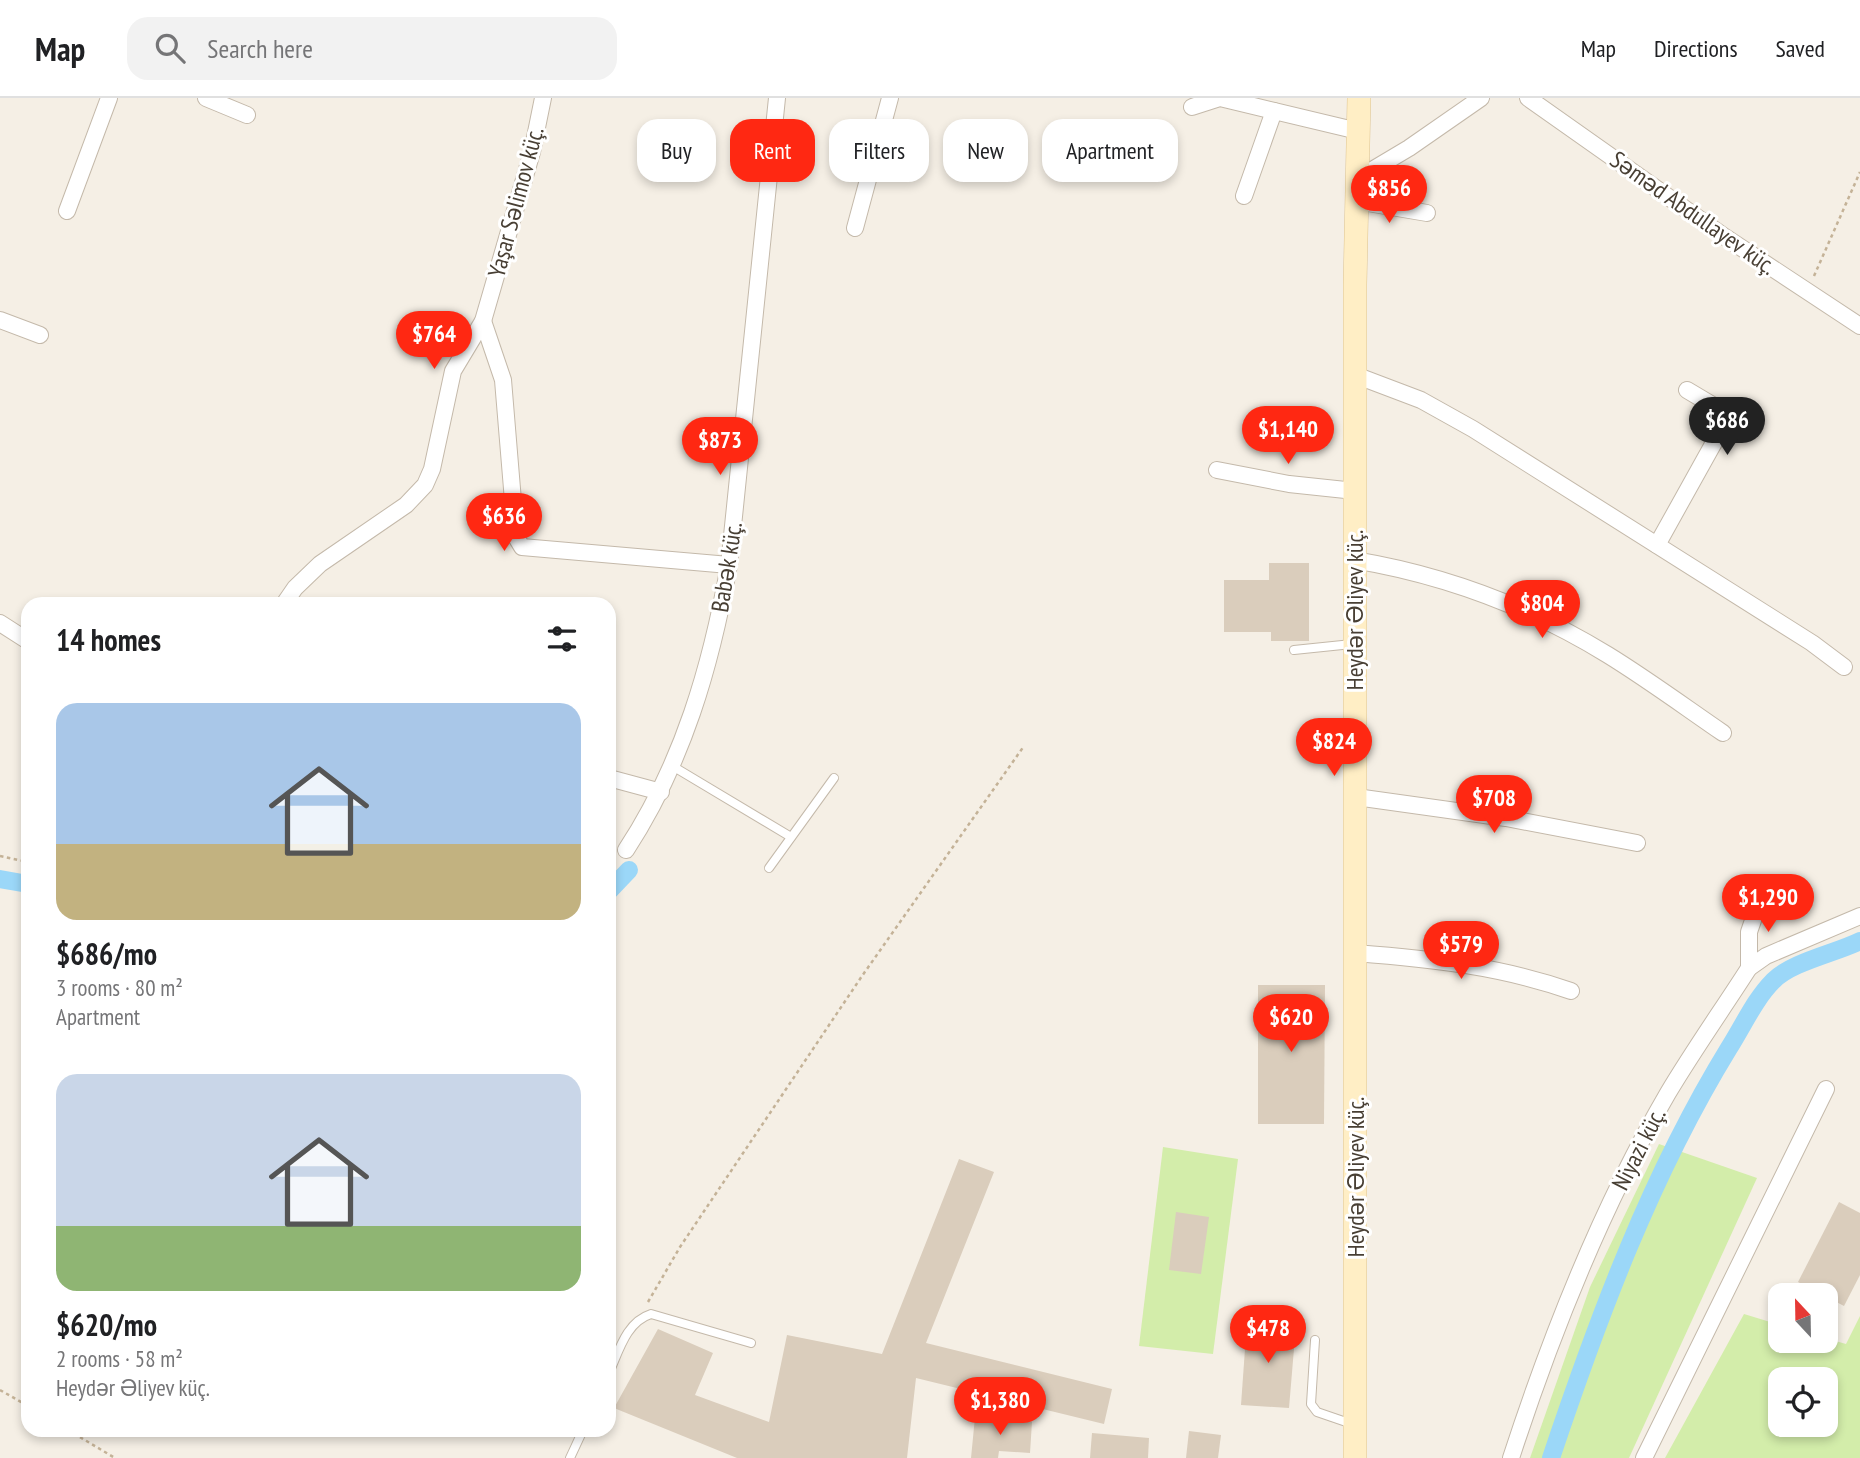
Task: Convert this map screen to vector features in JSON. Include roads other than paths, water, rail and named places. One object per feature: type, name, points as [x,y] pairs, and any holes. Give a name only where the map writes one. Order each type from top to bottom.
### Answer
[{"type":"main road","name":"Heydər Əliyev küç.","points":[[1355,1458],[1354,491],[1359,98]]},
{"type":"street","points":[[67,211],[110,98]]},
{"type":"street","points":[[206,98],[247,115]]},
{"type":"street","name":"Yaşar Səlimov küç.","points":[[289,597],[295,587],[320,564],[407,505],[425,485],[432,469],[453,371],[483,321],[532,152],[543,98]]},
{"type":"street","name":"Babək küç.","points":[[626,850],[674,767],[698,697],[720,614],[729,565],[777,98]]},
{"type":"street","points":[[855,228],[890,98]]},
{"type":"street","points":[[1192,107],[1220,98],[1358,131]]},
{"type":"street","points":[[1357,190],[1409,148],[1480,98]]},
{"type":"street","name":"Səməd Abdullayev küç.","points":[[1528,98],[1860,326]]},
{"type":"street","points":[[1244,196],[1274,111]]},
{"type":"street","points":[[1357,190],[1427,213]]},
{"type":"street","points":[[0,320],[40,335]]},
{"type":"street","points":[[483,321],[503,380],[516,537],[522,547],[729,565]]},
{"type":"street","points":[[1355,374],[1412,396],[1473,429],[1812,643],[1844,667]]},
{"type":"street","points":[[1657,545],[1726,421],[1724,412],[1688,390]]},
{"type":"street","points":[[1217,470],[1289,484],[1354,491]]},
{"type":"street","points":[[1354,560],[1438,578],[1533,614],[1607,654],[1723,733]]},
{"type":"street","points":[[0,623],[21,636]]},
{"type":"street","points":[[616,780],[661,792]]},
{"type":"street","points":[[1356,797],[1506,818],[1637,843]]},
{"type":"street","points":[[1749,968],[1749,932],[1762,894]]},
{"type":"street","name":"Niyazi küç.","points":[[1511,1458],[1537,1378],[1595,1236],[1668,1094],[1749,968],[1766,956],[1860,916]]},
{"type":"street","points":[[1356,953],[1467,963],[1534,978],[1571,991]]},
{"type":"street","points":[[1644,1458],[1826,1089]]},
{"type":"lane","points":[[1294,650],[1355,644]]},
{"type":"lane","points":[[674,767],[791,838]]},
{"type":"lane","points":[[769,868],[834,778]]},
{"type":"lane","points":[[616,1358],[630,1327],[640,1317],[651,1314],[751,1343]]},
{"type":"lane","points":[[1315,1339],[1311,1404],[1317,1412],[1355,1425]]},
{"type":"lane","points":[[570,1458],[580,1437]]},
{"type":"waterway","points":[[616,884],[629,870]]},
{"type":"waterway","points":[[0,879],[21,883]]},
{"type":"waterway","points":[[1551,1458],[1607,1300],[1651,1197],[1701,1096],[1760,996],[1773,981],[1791,968],[1860,941]]}]
